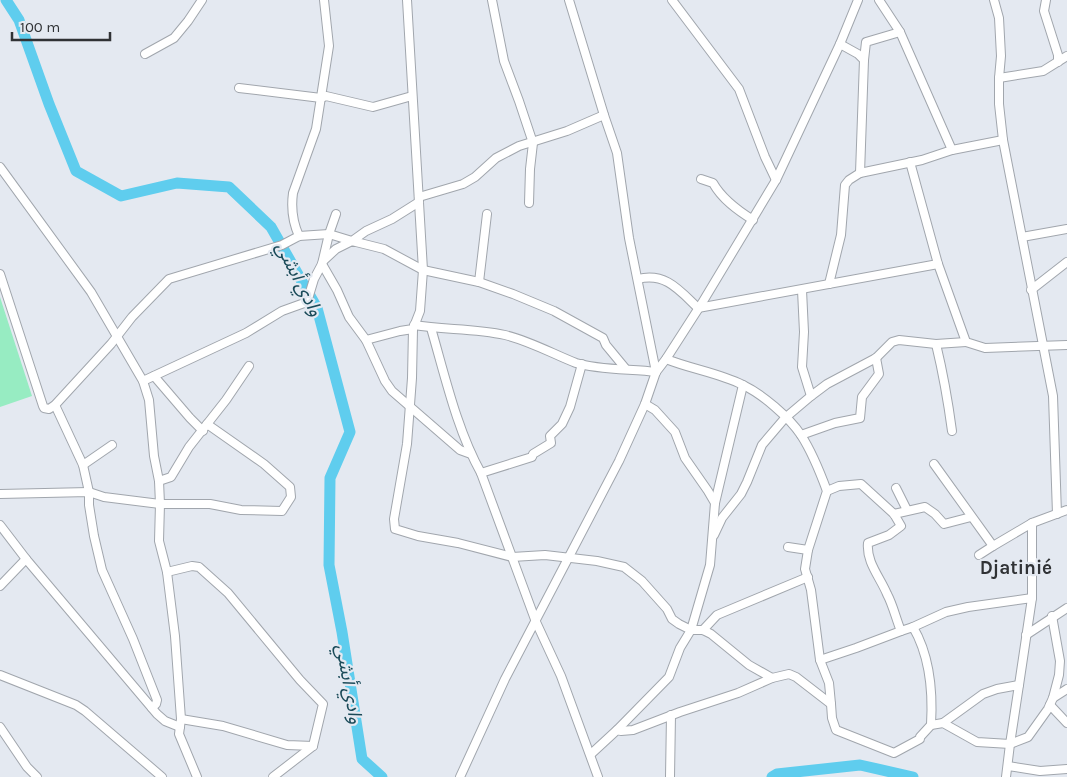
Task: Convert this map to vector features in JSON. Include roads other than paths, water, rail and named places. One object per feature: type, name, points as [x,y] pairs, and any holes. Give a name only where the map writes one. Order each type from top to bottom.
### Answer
[{"type":"street","points":[[145,54],[174,38],[202,0]]},
{"type":"street","points":[[299,236],[295,229],[293,193],[316,128],[321,98],[329,46],[324,0]]},
{"type":"street","points":[[407,0],[423,270],[420,311],[413,327],[410,407],[404,468],[394,519],[395,529],[512,557],[545,555],[617,564],[642,580],[667,609],[672,619],[691,630],[703,630],[728,647],[749,665],[772,678]]},
{"type":"street","points":[[492,0],[504,61],[520,101],[533,143],[529,203]]},
{"type":"street","points":[[569,0],[617,153],[629,238],[656,372]]},
{"type":"street","points":[[672,0],[739,89],[765,157],[776,180]]},
{"type":"street","points":[[460,777],[505,679],[570,558],[619,461],[645,404],[656,372],[753,220],[776,180],[840,44],[858,0]]},
{"type":"street","points":[[879,0],[900,32],[952,150]]},
{"type":"street","points":[[994,0],[999,18],[1001,56],[999,104],[1003,140],[1053,396],[1057,514]]},
{"type":"street","points":[[1046,0],[1044,11],[1058,55],[1058,62]]},
{"type":"street","points":[[860,173],[866,42],[900,32]]},
{"type":"street","points":[[840,44],[858,54],[864,60]]},
{"type":"street","points":[[999,78],[1043,71],[1067,56]]},
{"type":"street","points":[[239,88],[321,98],[326,96],[373,107],[412,96]]},
{"type":"street","points":[[322,262],[336,249],[366,231],[392,220],[419,200],[468,181],[496,158],[519,146],[567,131],[604,115]]},
{"type":"street","points":[[829,284],[841,235],[845,185],[849,180],[860,173],[952,150],[1003,140]]},
{"type":"street","points":[[910,162],[938,264],[966,342]]},
{"type":"street","points":[[0,168],[92,292],[118,334],[143,381],[149,400],[154,456],[159,481],[159,541],[167,572],[174,636],[180,723],[179,734],[197,777]]},
{"type":"street","points":[[701,179],[713,183],[719,194],[753,220]]},
{"type":"street","points":[[143,381],[246,332],[282,311],[307,302],[314,279],[322,262],[336,214]]},
{"type":"street","points":[[479,282],[487,214]]},
{"type":"street","points":[[1022,237],[1067,229]]},
{"type":"street","points":[[0,274],[43,406],[46,409],[55,405],[132,317],[169,279],[282,244],[299,236],[329,234],[384,249],[423,270],[479,282],[535,302],[603,338],[606,345],[624,368]]},
{"type":"street","points":[[322,262],[349,317],[366,340],[385,381],[396,395],[460,450],[471,454]]},
{"type":"street","points":[[1032,290],[1067,262]]},
{"type":"street","points":[[698,308],[938,264]]},
{"type":"street","points":[[638,279],[650,277],[669,281],[698,308]]},
{"type":"street","points":[[802,290],[804,332],[802,367],[811,396]]},
{"type":"street","points":[[366,340],[413,327],[467,329],[506,335],[582,364],[656,372]]},
{"type":"street","points":[[431,328],[471,454],[482,473],[536,622],[561,676],[598,777]]},
{"type":"street","points":[[711,541],[722,518],[741,494],[762,445],[785,418],[827,384],[876,358],[892,342],[899,340],[936,344],[966,342],[985,348],[1067,345]]},
{"type":"street","points":[[936,344],[944,377],[944,388],[952,431]]},
{"type":"street","points":[[800,435],[835,423],[860,418],[862,397],[879,374],[876,358]]},
{"type":"street","points":[[666,359],[743,385],[757,393],[785,418],[800,435],[821,476],[827,491],[808,550],[805,569],[811,590],[820,660],[829,683],[832,718],[836,730],[894,753],[920,739],[931,725],[943,723],[984,694],[997,689],[1019,685]]},
{"type":"street","points":[[482,473],[532,457],[533,454],[551,443],[550,436],[562,424],[570,407],[582,364]]},
{"type":"street","points":[[159,481],[171,477],[189,446],[231,394],[249,366]]},
{"type":"street","points":[[0,494],[90,492],[104,497],[160,504],[210,504],[241,510],[282,511],[291,497],[290,487],[284,480],[264,464],[190,418],[154,376]]},
{"type":"street","points":[[591,754],[669,677],[680,648],[691,630],[710,565],[715,503],[743,385]]},
{"type":"street","points":[[645,404],[655,410],[675,432],[685,458],[715,503]]},
{"type":"street","points":[[55,405],[83,465],[90,492],[89,505],[102,570],[133,639],[157,700],[152,708]]},
{"type":"street","points":[[83,465],[112,445]]},
{"type":"street","points":[[934,464],[992,546]]},
{"type":"street","points":[[827,491],[839,486],[861,484],[894,514],[901,526],[868,543],[867,549],[875,571],[888,594],[901,631]]},
{"type":"street","points":[[896,488],[907,510]]},
{"type":"street","points":[[894,514],[925,507],[944,524],[971,517]]},
{"type":"street","points":[[979,555],[1032,523],[1067,510]]},
{"type":"street","points":[[1006,776],[1032,598],[1032,523]]},
{"type":"street","points":[[0,525],[26,559],[164,721],[223,726],[287,745],[313,746]]},
{"type":"street","points":[[788,547],[808,550]]},
{"type":"street","points":[[0,586],[26,559]]},
{"type":"street","points":[[167,572],[192,566],[199,567],[228,593],[300,680],[321,700],[323,708],[313,746],[273,777]]},
{"type":"street","points":[[703,630],[717,615],[808,577]]},
{"type":"street","points":[[820,660],[913,627],[946,612],[1032,598]]},
{"type":"street","points":[[1026,635],[1052,616],[1067,608]]},
{"type":"street","points":[[1052,616],[1060,661],[1059,675],[1052,701],[1067,723]]},
{"type":"street","points":[[913,627],[922,643],[930,680],[931,725]]},
{"type":"street","points":[[617,730],[633,730],[671,715],[738,693],[772,678],[789,674],[796,677],[831,704]]},
{"type":"street","points":[[0,675],[76,704],[162,777]]},
{"type":"street","points":[[943,723],[977,742],[1010,744],[1028,737],[1052,701],[1067,689]]},
{"type":"street","points":[[670,777],[671,715]]},
{"type":"street","points":[[0,727],[36,777]]},
{"type":"street","points":[[1008,766],[1040,771],[1067,769]]},
{"type":"waterway","name":"وادي أبشي","points":[[6,0],[19,20],[49,104],[76,171],[121,196],[177,183],[229,187],[271,227],[317,308],[350,432],[330,478],[329,565],[342,632],[362,759],[382,777]]},
{"type":"waterway","name":"وادي أبشي","points":[[772,777],[777,774],[860,765],[913,777]]},
{"type":"district","name":"Djatinié","points":[[1016,568]]}]
